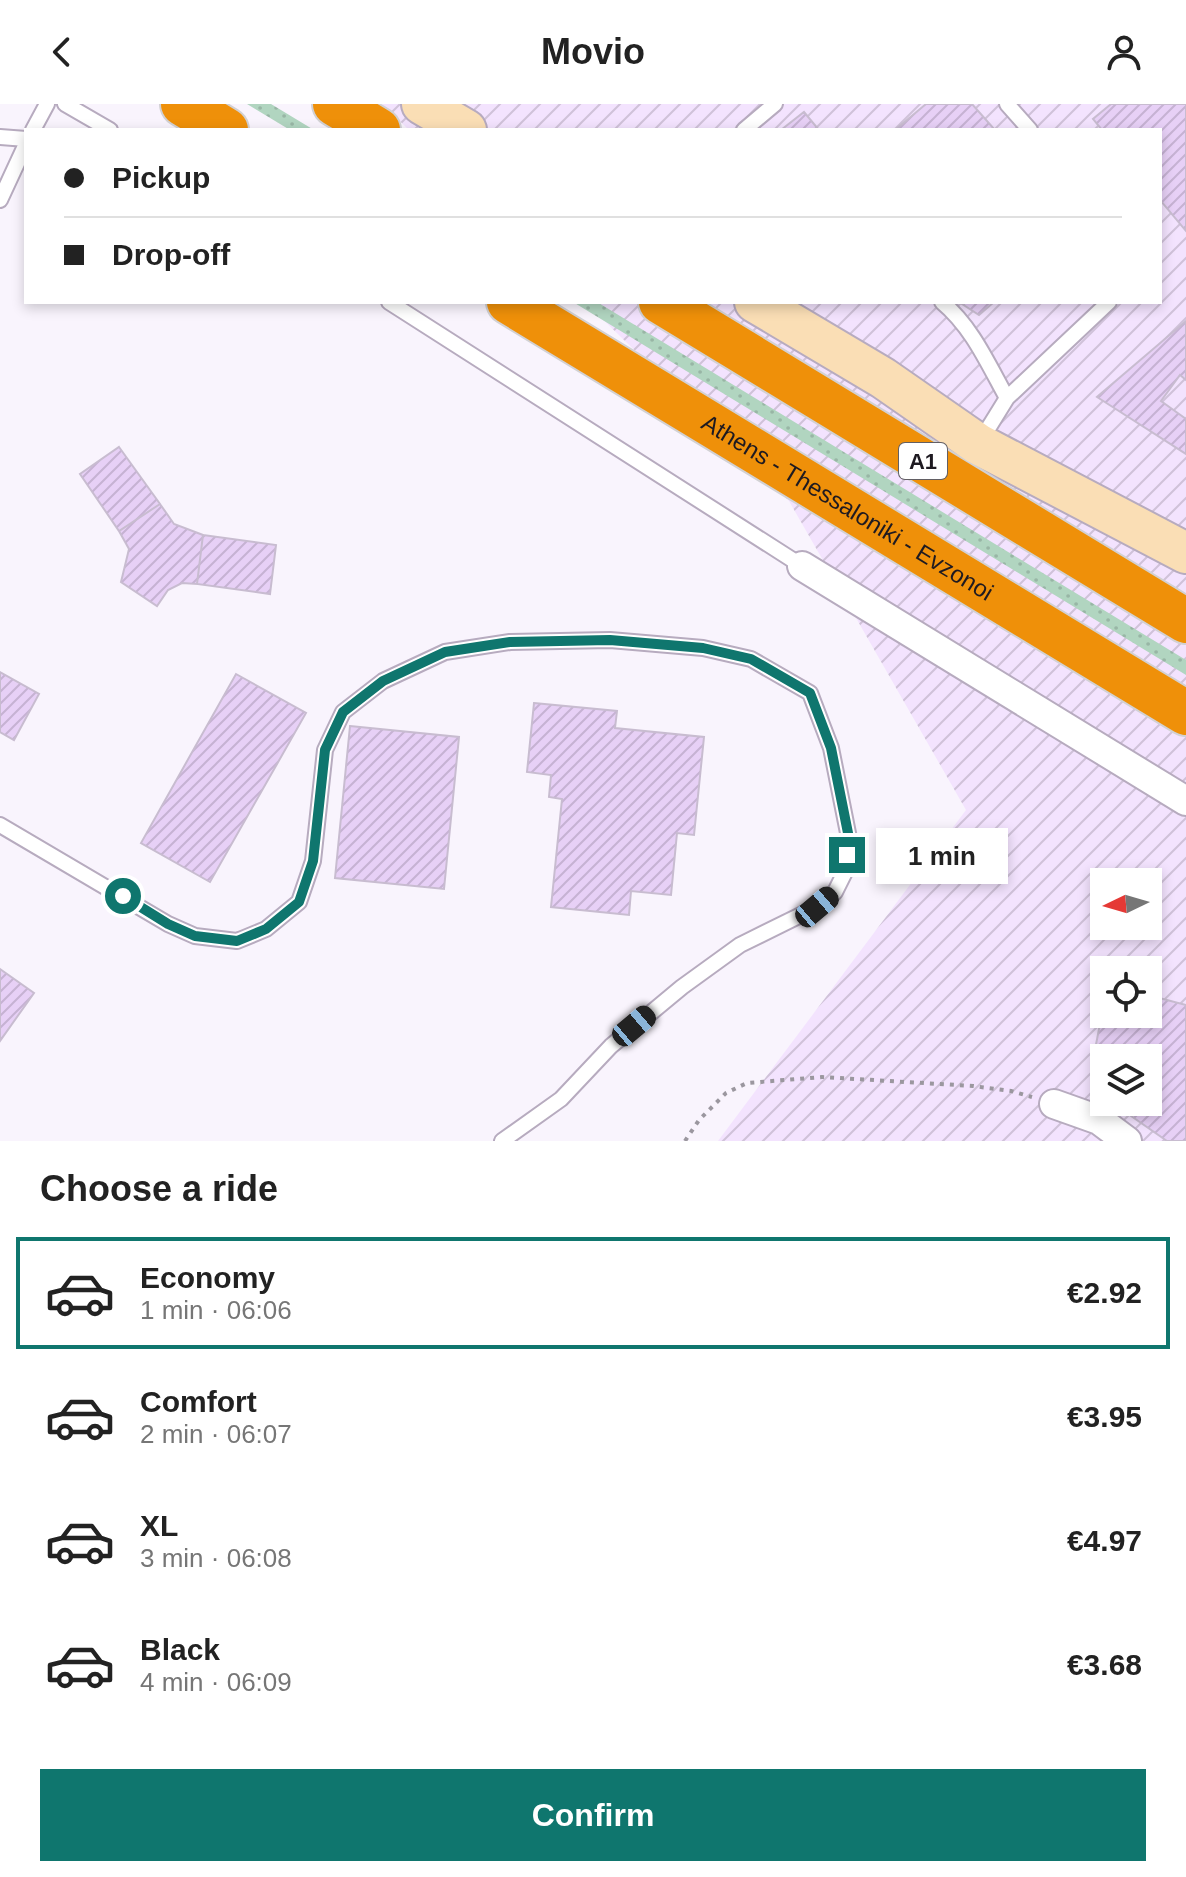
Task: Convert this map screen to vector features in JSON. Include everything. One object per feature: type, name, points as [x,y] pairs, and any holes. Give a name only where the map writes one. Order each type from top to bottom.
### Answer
[{"type":"highway","points":[[183,104],[223,128]]},
{"type":"highway","points":[[335,104],[375,128]]},
{"type":"highway","name":"Athens - Thessaloniki - Evzonoi","points":[[512,304],[1186,713]]},
{"type":"highway","name":"Α1","points":[[664,304],[1186,621]]},
{"type":"main road","points":[[422,104],[463,128]]},
{"type":"main road","points":[[758,304],[883,378],[978,444],[1186,553]]},
{"type":"street","points":[[802,566],[1186,801]]},
{"type":"street","points":[[1054,1104],[1099,1120],[1127,1141]]},
{"type":"lane","points":[[34,128],[47,104]]},
{"type":"lane","points":[[65,104],[107,128]]},
{"type":"lane","points":[[746,128],[775,104]]},
{"type":"lane","points":[[1007,104],[1028,128]]},
{"type":"lane","points":[[0,137],[24,142]]},
{"type":"lane","points":[[0,200],[24,146]]},
{"type":"lane","points":[[392,304],[802,566]]},
{"type":"lane","points":[[944,304],[959,317],[974,338],[1007,398]]},
{"type":"lane","points":[[978,444],[1007,398],[1107,304]]},
{"type":"lane","points":[[0,825],[168,924],[195,936],[237,941],[266,929],[299,902],[313,861],[325,750],[343,712],[383,681],[445,652],[510,642],[596,640],[703,648],[751,659],[810,693],[831,748],[849,838],[845,872],[835,892],[817,907],[740,945],[682,987],[611,1046],[561,1099],[502,1141]]},
{"type":"path","points":[[685,1141],[699,1120],[726,1093],[747,1083],[822,1077],[973,1086],[1011,1091],[1054,1104]]},
{"type":"shaded area","points":[[382,104],[1186,104],[1186,1141],[718,1141],[966,810],[789,501],[587,304],[1162,304],[1162,128],[407,128]]},
{"type":"green space","points":[[247,104],[271,104],[311,128],[287,128]]},
{"type":"green space","points":[[576,304],[600,304],[1186,660],[1186,675]]},
{"type":"building","points":[[926,104],[972,104],[993,128],[897,128]]},
{"type":"building","points":[[1111,104],[1186,104],[1186,231],[1162,202],[1162,128],[1100,128],[1093,119]]},
{"type":"building","points":[[804,112],[817,128],[784,128]]},
{"type":"building","points":[[962,304],[992,304],[979,315]]},
{"type":"building","points":[[1186,321],[1186,380],[1180,375],[1161,401],[1186,419],[1186,454],[1097,397]]},
{"type":"building","points":[[119,447],[160,504],[119,531],[80,474]]},
{"type":"building","points":[[160,504],[174,524],[203,535],[197,584],[182,583],[168,590],[157,606],[121,582],[129,549],[119,531]]},
{"type":"building","points":[[203,535],[276,545],[270,594],[197,584]]},
{"type":"building","points":[[0,672],[39,694],[14,740],[0,732]]},
{"type":"building","points":[[236,674],[306,713],[210,882],[141,843]]},
{"type":"building","points":[[534,703],[617,711],[615,728],[704,737],[694,835],[677,833],[671,895],[631,891],[629,915],[551,907],[562,799],[549,797],[551,775],[527,772]]},
{"type":"building","points":[[350,726],[459,737],[444,889],[335,878]]},
{"type":"building","points":[[0,969],[34,993],[0,1041]]},
{"type":"building","points":[[1162,999],[1186,1005],[1186,1141],[1167,1141],[1131,1116],[1162,1116],[1162,1044],[1096,1044],[1099,1028],[1162,1028]]},
{"type":"route","points":[[123,896],[168,924],[195,936],[237,941],[266,929],[299,902],[313,861],[325,750],[343,712],[383,681],[445,652],[510,642],[610,640],[703,648],[751,659],[810,693],[831,748],[849,838],[847,855]]}]
